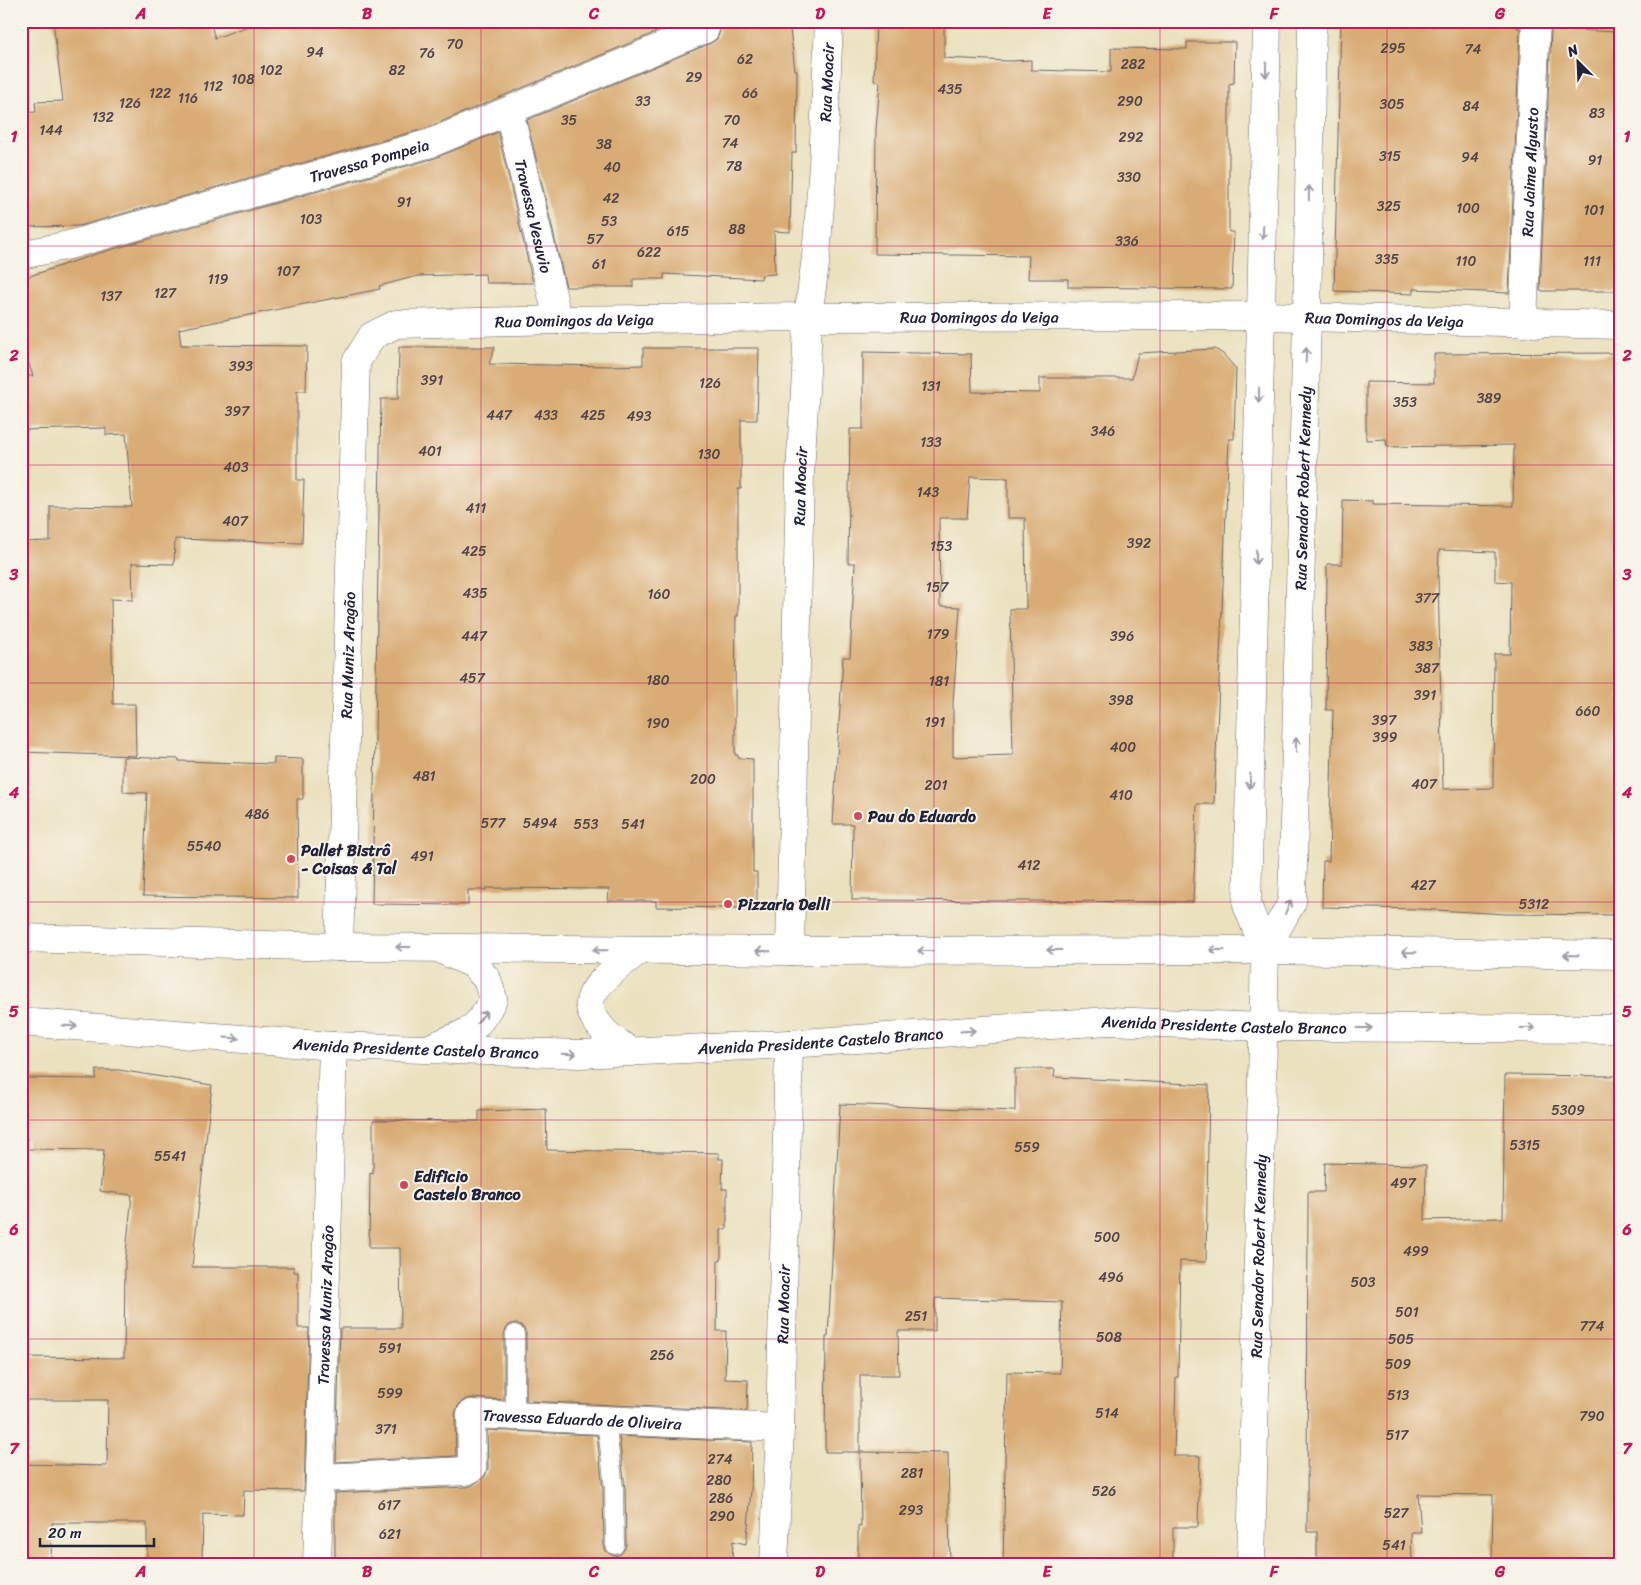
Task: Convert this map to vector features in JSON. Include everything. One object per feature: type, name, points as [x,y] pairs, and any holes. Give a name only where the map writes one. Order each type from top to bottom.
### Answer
[{"type":"street","name":"Rua Moacir","points":[[790,951],[800,472],[808,317],[816,256],[823,165],[829,21]]},
{"type":"street","name":"Rua Senador Robert Kennedy","points":[[1251,1564],[1266,950],[1247,905],[1267,21]]},
{"type":"street","name":"Rua Senador Robert Kennedy","points":[[1266,950],[1292,902],[1307,318],[1312,21]]},
{"type":"street","name":"Rua Jaime Algusto","points":[[1524,323],[1536,21]]},
{"type":"street","name":"Travessa Pompeia","points":[[21,255],[69,245],[431,143],[705,29]]},
{"type":"street","name":"Travessa Vesuvio","points":[[510,111],[558,320]]},
{"type":"street","name":"Rua Domingos da Veiga","points":[[356,362],[372,336],[396,324],[808,317],[1261,316],[1620,325]]},
{"type":"street","name":"Rua Muniz Aragão","points":[[339,947],[356,362]]},
{"type":"street","points":[[21,938],[339,947],[790,951],[1266,950],[1620,955]]},
{"type":"street","points":[[426,1049],[467,1033],[484,1017],[493,999],[487,979],[473,964],[436,948]]},
{"type":"street","points":[[632,1052],[604,1031],[594,1018],[590,1004],[596,987],[639,950]]},
{"type":"street","name":"Avenida Presidente Castelo Branco","points":[[21,1022],[333,1046],[580,1054],[789,1044],[1108,1021],[1264,1027],[1620,1029]]},
{"type":"street","name":"Rua Moacir","points":[[774,1564],[780,1428],[789,1044]]},
{"type":"street","name":"Travessa Muniz Aragão","points":[[317,1564],[333,1046]]},
{"type":"street","name":"Travessa Eduardo de Oliveira","points":[[320,1478],[466,1471],[472,1468],[471,1414],[780,1428]]},
{"type":"lane","points":[[515,1334],[515,1416]]},
{"type":"lane","points":[[606,1420],[614,1488],[615,1545]]},
{"type":"green space","points":[[1552,21],[1619,21],[1619,24],[1552,24]]},
{"type":"building","points":[[53,21],[210,21],[215,38],[262,21],[683,21],[426,128],[79,226],[21,227],[21,113],[36,112],[35,102],[63,101]]},
{"type":"building","points":[[718,21],[789,21],[795,70],[797,70],[796,153],[792,153],[790,232],[774,231],[775,274],[762,275],[761,279],[664,274],[664,279],[633,279],[633,287],[566,287],[527,120],[711,43],[717,39],[720,31]]},
{"type":"building","points":[[876,21],[944,21],[944,58],[1031,60],[1031,70],[1111,72],[1111,48],[1187,49],[1187,42],[1235,42],[1234,83],[1229,84],[1229,232],[1234,232],[1232,289],[1068,287],[1068,279],[1028,279],[1029,256],[875,254],[876,129],[880,82],[874,81]]},
{"type":"building","points":[[1341,21],[1518,21],[1517,28],[1520,28],[1509,293],[1413,289],[1413,294],[1334,291]]},
{"type":"building","points":[[1551,29],[1620,32],[1620,291],[1540,291]]},
{"type":"building","points":[[498,132],[533,283],[486,283],[485,274],[418,276],[379,286],[380,289],[179,329],[181,345],[307,346],[306,391],[297,391],[297,480],[304,480],[302,543],[175,539],[174,564],[132,563],[133,600],[111,599],[113,704],[135,704],[136,756],[21,752],[21,542],[50,541],[50,506],[132,507],[126,434],[106,435],[106,428],[21,430],[21,376],[33,376],[21,342],[21,279],[96,254],[435,158]]},
{"type":"building","points":[[399,347],[495,347],[489,364],[609,366],[643,365],[643,348],[759,348],[757,420],[741,420],[741,489],[738,489],[738,616],[736,616],[735,691],[735,755],[738,755],[738,758],[753,759],[753,872],[757,872],[757,908],[656,907],[656,901],[608,901],[609,889],[486,888],[486,890],[468,890],[468,905],[372,904],[381,399],[398,399]]},
{"type":"building","points":[[1215,349],[1223,354],[1236,369],[1234,439],[1229,439],[1214,804],[1197,804],[1193,902],[852,900],[853,824],[833,824],[843,657],[850,657],[855,563],[848,563],[850,429],[863,429],[863,352],[971,354],[972,392],[1040,393],[1040,378],[1132,378],[1138,353]],"holes":[[[970,477],[1008,478],[1008,518],[1025,518],[1026,609],[1010,609],[1013,755],[953,757],[953,702],[960,607],[940,606],[939,518],[967,518]]]},
{"type":"building","points":[[1620,353],[1620,915],[1506,914],[1418,909],[1322,907],[1323,861],[1329,861],[1333,710],[1326,710],[1327,564],[1342,564],[1343,500],[1373,501],[1373,504],[1513,506],[1514,445],[1387,447],[1386,439],[1366,440],[1366,382],[1434,383],[1434,354]],"holes":[[[1439,550],[1495,552],[1495,581],[1511,582],[1510,654],[1494,654],[1493,788],[1443,789]]]},
{"type":"building","points":[[123,757],[274,764],[274,758],[303,759],[303,799],[297,799],[298,898],[143,896],[147,793],[123,792]]},
{"type":"building","points":[[1015,1069],[1055,1069],[1054,1077],[1209,1085],[1206,1262],[1180,1261],[1178,1377],[1176,1377],[1174,1456],[1200,1456],[1198,1527],[1173,1527],[1173,1564],[1003,1564],[1007,1372],[1060,1373],[1062,1302],[935,1298],[935,1331],[898,1331],[899,1375],[860,1375],[860,1452],[825,1452],[826,1337],[828,1337],[840,1104],[1015,1111]]},
{"type":"building","points":[[96,1070],[119,1070],[212,1085],[192,1267],[294,1267],[294,1272],[298,1272],[298,1328],[309,1328],[304,1491],[244,1490],[243,1515],[203,1514],[202,1564],[147,1564],[147,1523],[52,1523],[51,1564],[21,1564],[21,1464],[107,1466],[108,1400],[21,1400],[21,1357],[124,1358],[125,1261],[132,1195],[100,1191],[104,1150],[27,1149],[27,1139],[21,1139],[21,1083],[26,1083],[27,1078],[96,1079]]},
{"type":"building","points":[[1505,1075],[1620,1076],[1620,1564],[1492,1564],[1493,1495],[1418,1494],[1421,1532],[1411,1532],[1412,1564],[1317,1564],[1317,1532],[1307,1532],[1308,1192],[1324,1192],[1325,1163],[1426,1165],[1425,1220],[1503,1218]]},
{"type":"building","points":[[546,1109],[547,1150],[719,1153],[719,1159],[723,1159],[722,1189],[727,1189],[727,1229],[721,1229],[721,1260],[718,1261],[717,1331],[726,1331],[725,1379],[748,1380],[747,1411],[526,1401],[526,1334],[521,1325],[515,1323],[509,1325],[504,1334],[504,1400],[471,1398],[464,1400],[458,1406],[455,1414],[456,1456],[336,1462],[340,1328],[401,1328],[400,1248],[369,1248],[370,1173],[373,1174],[373,1120],[479,1121],[479,1111]]},
{"type":"building","points":[[487,1430],[597,1435],[603,1489],[604,1545],[606,1551],[615,1556],[621,1554],[626,1545],[625,1488],[619,1436],[752,1442],[751,1490],[746,1544],[733,1541],[732,1564],[335,1564],[335,1493],[467,1487],[473,1485],[485,1476],[488,1468]]},
{"type":"building","points":[[860,1452],[948,1453],[950,1564],[858,1564],[858,1526],[861,1527]]},
{"type":"place","name":"Pau do Eduardo","points":[[858,816]]},
{"type":"place","name":"Pallet Bistrô - Coisas & Tal","points":[[291,859]]},
{"type":"place","name":"Pizzaria Delli","points":[[728,904]]},
{"type":"place","name":"Edificio Castelo Branco","points":[[404,1185]]}]
